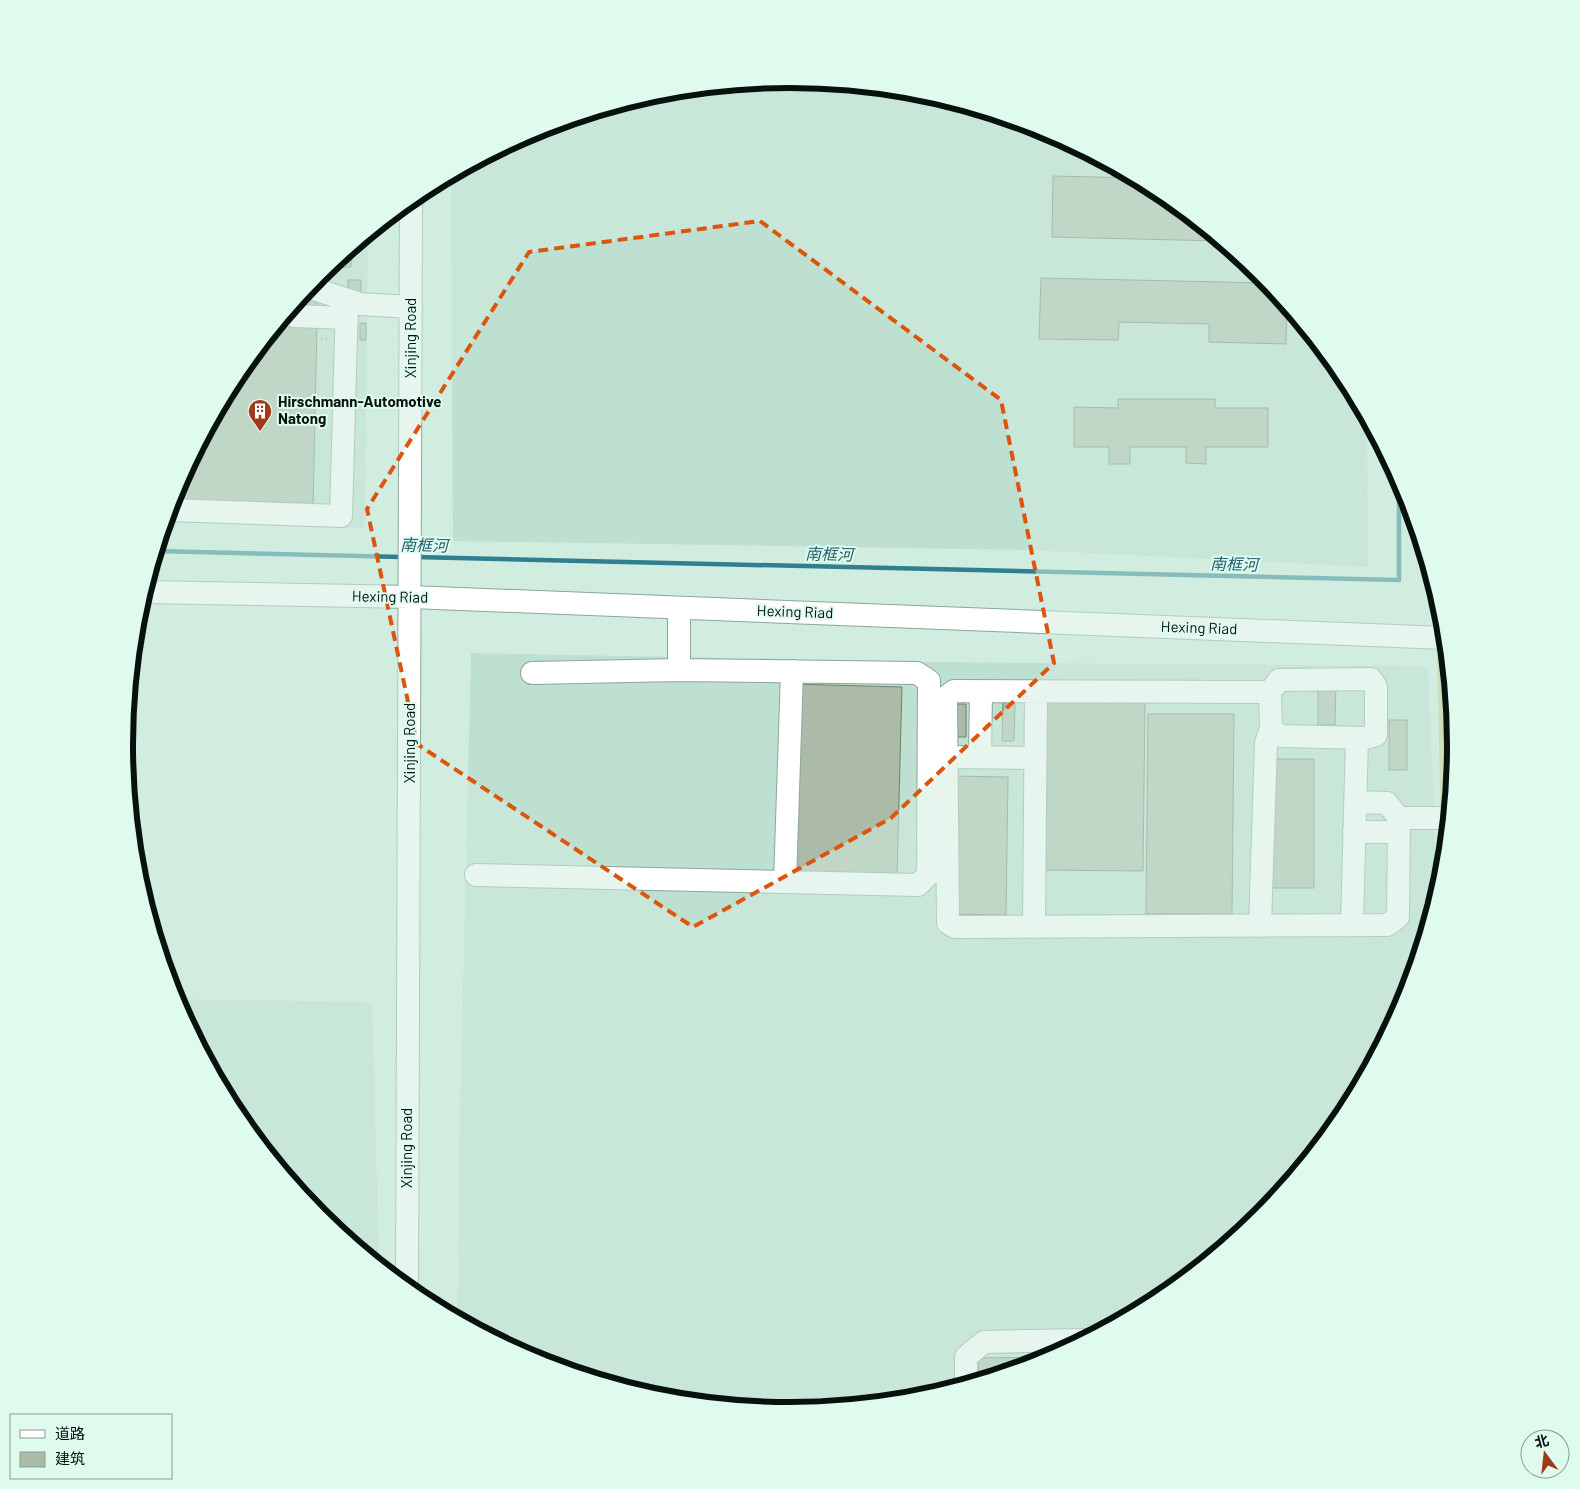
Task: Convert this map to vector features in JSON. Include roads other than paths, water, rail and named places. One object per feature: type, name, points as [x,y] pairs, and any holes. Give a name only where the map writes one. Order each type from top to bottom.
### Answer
[{"type":"street","name":"Xinjing Road","points":[[407,1278],[411,208]]},
{"type":"street","points":[[315,291],[347,309]]},
{"type":"street","points":[[294,316],[347,309],[360,304],[411,307]]},
{"type":"street","points":[[177,510],[341,516],[347,309]]},
{"type":"street","name":"Hexing Riad","points":[[151,592],[410,597],[1438,638]]},
{"type":"street","points":[[679,608],[679,670]]},
{"type":"street","points":[[476,875],[918,884],[928,875],[929,681],[916,673],[679,670],[532,673]]},
{"type":"street","points":[[785,882],[792,671]]},
{"type":"street","points":[[1260,926],[1266,742],[1271,729],[1270,692],[1279,680],[1371,679],[1376,687],[1376,735],[1357,738],[1281,736],[1271,729]]},
{"type":"street","points":[[1270,692],[954,691],[946,698],[948,923],[955,927],[1387,925],[1398,918],[1399,825],[1386,803],[1355,802]]},
{"type":"street","points":[[980,757],[981,692]]},
{"type":"street","points":[[1034,926],[1036,692]]},
{"type":"street","points":[[1352,925],[1357,738]]},
{"type":"street","points":[[947,757],[1036,758]]},
{"type":"street","points":[[1354,832],[1442,819]]},
{"type":"street","points":[[966,1377],[966,1357],[984,1342],[1066,1340]]},
{"type":"waterway","name":"南框河","points":[[415,557],[1399,580],[1399,498]]},
{"type":"waterway","name":"南框河","points":[[162,551],[402,557]]},
{"type":"place","name":"Hirschmann-Automotive Natong","points":[[260,432]]}]
